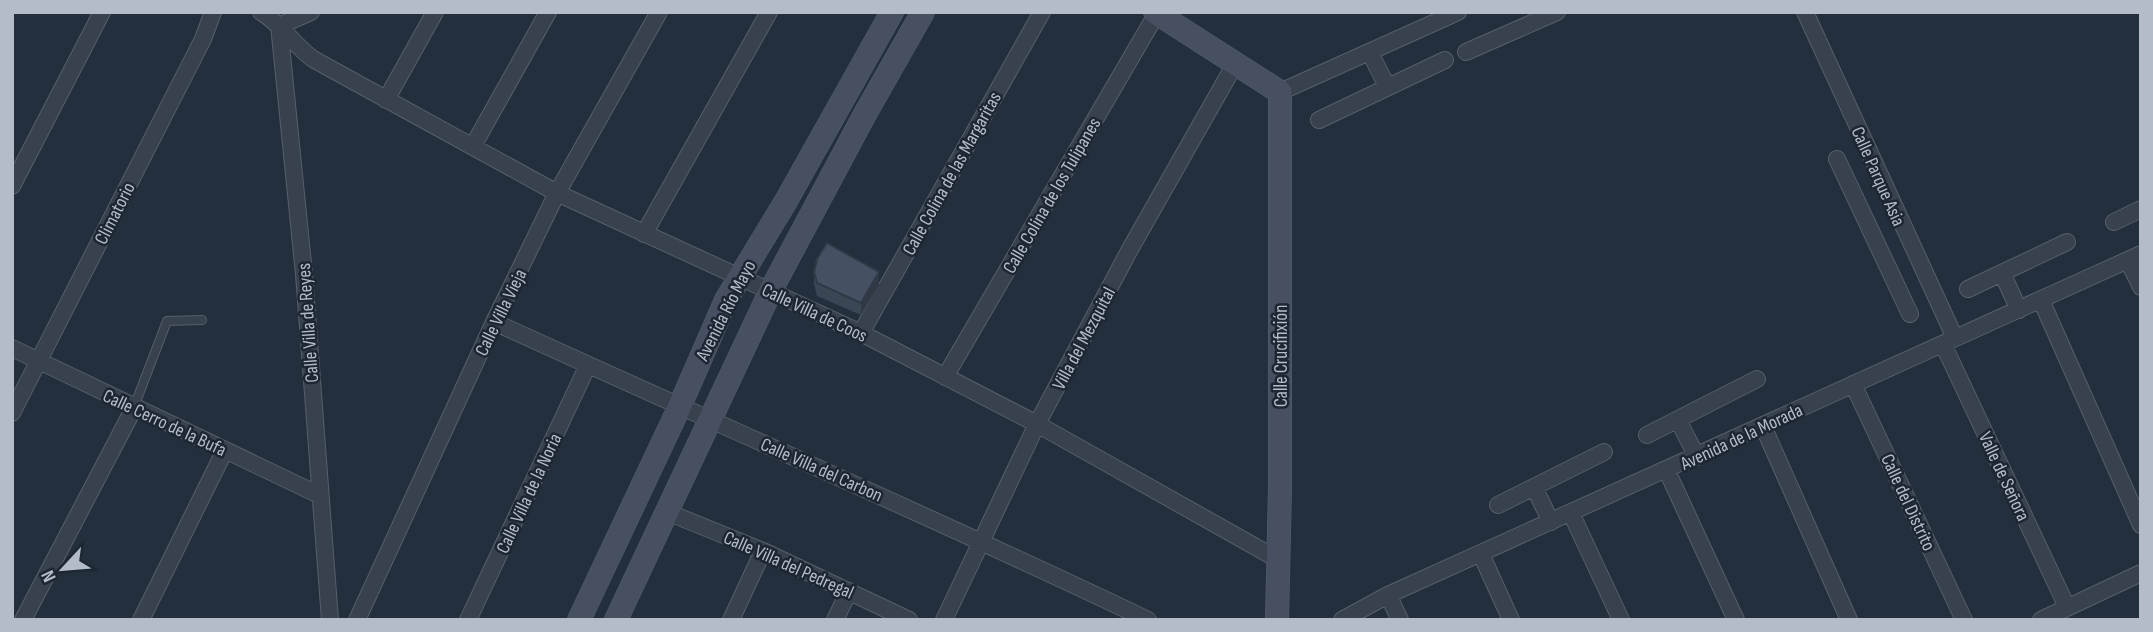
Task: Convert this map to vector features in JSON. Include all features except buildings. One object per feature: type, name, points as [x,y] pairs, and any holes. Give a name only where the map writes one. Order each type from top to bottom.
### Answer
[{"type":"street","points":[[12,186],[102,12]]},
{"type":"street","name":"Climatorio","points":[[12,413],[203,39],[213,12]]},
{"type":"street","name":"Calle Villa de Coos","points":[[261,12],[279,19],[290,39],[313,59],[557,193],[861,333],[1037,424],[1279,560]]},
{"type":"street","points":[[279,19],[312,12]]},
{"type":"street","points":[[386,100],[435,12]]},
{"type":"street","points":[[473,146],[548,12]]},
{"type":"street","name":"Calle Villa Vieja","points":[[357,620],[557,193],[659,12]]},
{"type":"street","points":[[644,234],[769,12]]},
{"type":"street","name":"Avenida Río Mayo","points":[[579,620],[679,408],[712,329],[739,276],[786,201],[892,12]]},
{"type":"street","name":"Avenida Río Mayo","points":[[616,620],[771,290],[923,12]]},
{"type":"street","name":"Calle Colina de las Margaritas","points":[[861,333],[1042,12]]},
{"type":"street","points":[[1156,13],[1280,92],[1458,12]]},
{"type":"street","points":[[1466,52],[1527,18],[1557,12]]},
{"type":"street","name":"Calle Parque Asia","points":[[1805,12],[1902,225],[1949,341]]},
{"type":"street","name":"Calle Colina de los Tulipanes","points":[[945,377],[1156,13]]},
{"type":"street","name":"Calle Villa de Reyes","points":[[279,19],[304,274],[330,620]]},
{"type":"street","points":[[1370,53],[1387,86]]},
{"type":"street","points":[[1319,120],[1445,60]]},
{"type":"street","name":"Villa del Mezquital","points":[[944,620],[1037,424],[1129,251],[1236,64]]},
{"type":"street","name":"Calle Crucifixión","points":[[1277,620],[1280,92]]},
{"type":"street","points":[[1837,159],[1910,314]]},
{"type":"street","points":[[2115,222],[2141,209]]},
{"type":"street","points":[[1875,237],[1902,225]]},
{"type":"street","points":[[1968,289],[2067,242]]},
{"type":"street","points":[[2134,258],[2141,287]]},
{"type":"street","name":"Avenida de la Morada","points":[[1342,620],[1388,595],[2134,258]]},
{"type":"street","points":[[2002,273],[2019,310]]},
{"type":"street","points":[[2040,300],[2141,525]]},
{"type":"street","name":"Calle Villa del Carbon","points":[[494,323],[679,408],[710,419],[982,540],[1147,620]]},
{"type":"street","name":"Valle de Señora","points":[[1949,341],[2067,607]]},
{"type":"street","name":"Calle Cerro de la Bufa","points":[[12,348],[319,495]]},
{"type":"street","name":"Calle Villa de la Noria","points":[[468,620],[588,365]]},
{"type":"street","points":[[1647,435],[1757,379]]},
{"type":"street","name":"Calle del Distrito","points":[[1853,384],[1964,620]]},
{"type":"street","points":[[23,620],[134,408]]},
{"type":"street","points":[[1678,420],[1697,457]]},
{"type":"street","points":[[1763,426],[1849,620]]},
{"type":"street","points":[[141,620],[225,450]]},
{"type":"street","points":[[1498,505],[1604,452]]},
{"type":"street","points":[[1667,471],[1736,620]]},
{"type":"street","points":[[1534,487],[1551,522]]},
{"type":"street","name":"Calle Villa del Pedregal","points":[[667,512],[763,551],[909,620]]},
{"type":"street","points":[[1572,513],[1621,620]]},
{"type":"street","points":[[731,620],[763,551]]},
{"type":"street","points":[[1480,554],[1511,620]]},
{"type":"street","points":[[2041,620],[2141,573]]},
{"type":"street","points":[[835,620],[849,591]]},
{"type":"street","points":[[1388,595],[1400,620]]},
{"type":"lane","points":[[134,408],[167,321],[201,320]]}]
